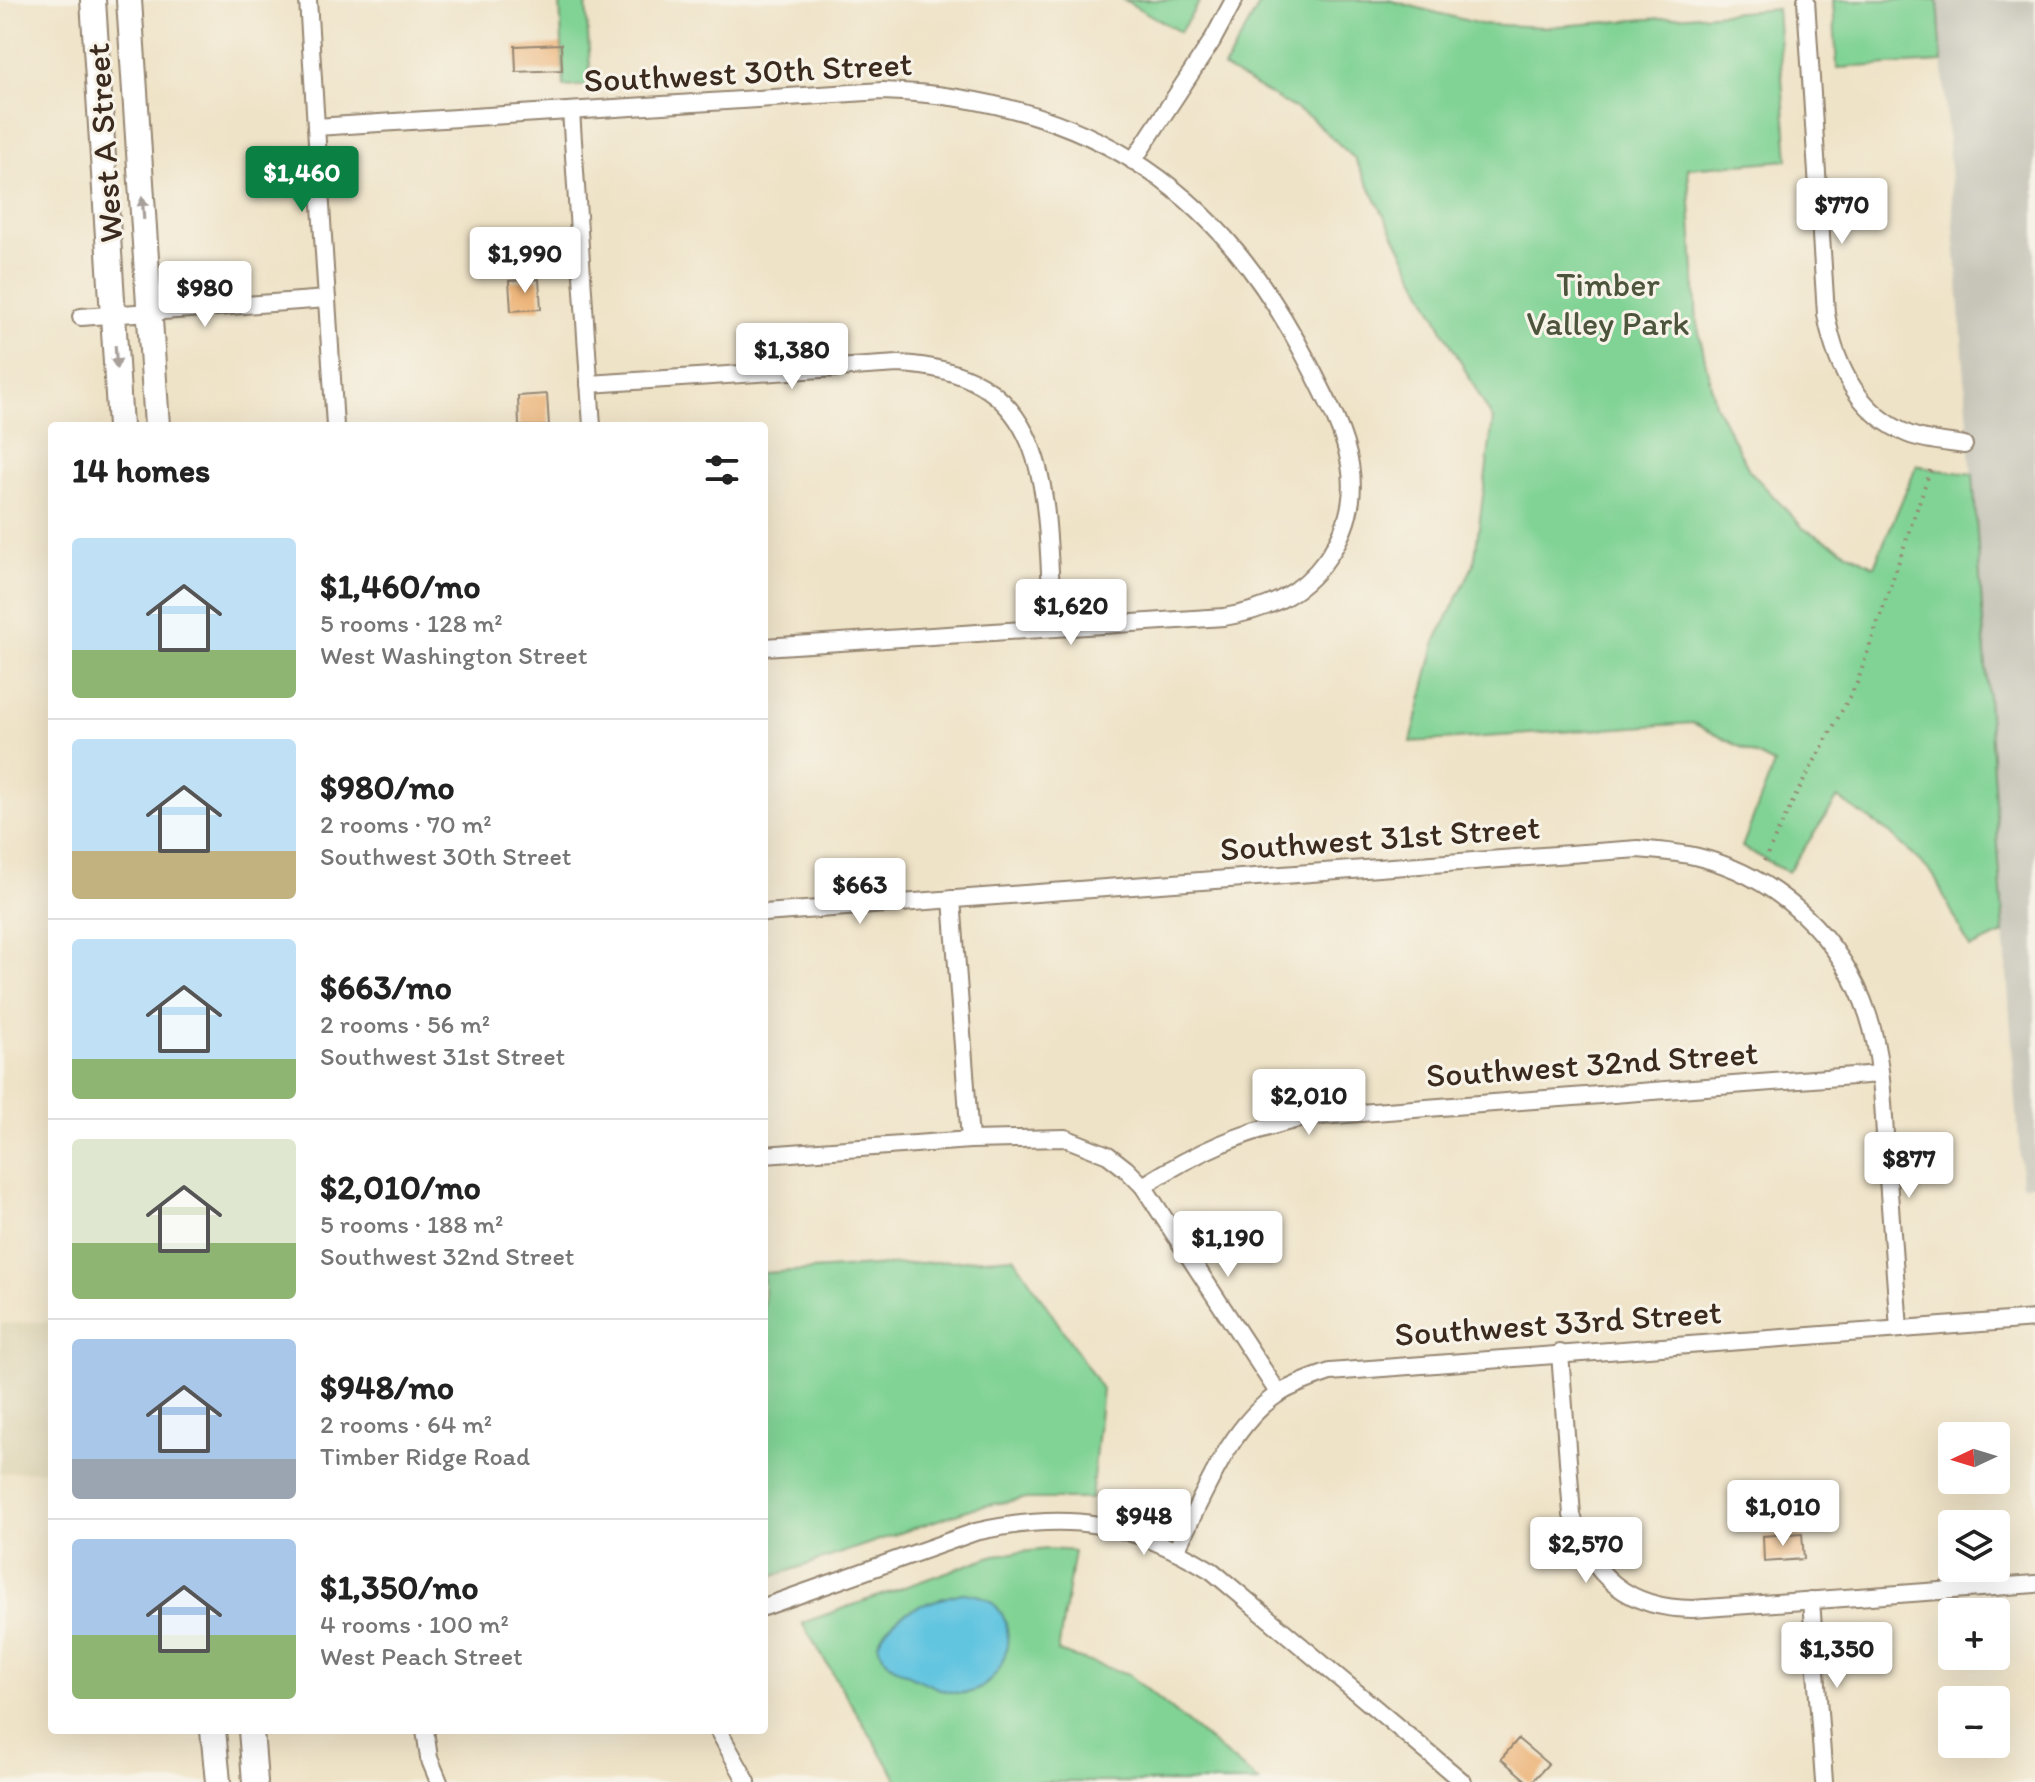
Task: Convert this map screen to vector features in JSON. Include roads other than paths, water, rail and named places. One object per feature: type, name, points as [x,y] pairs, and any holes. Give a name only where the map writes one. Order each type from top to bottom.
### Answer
[{"type":"main road","name":"West A Street","points":[[93,0],[120,422]]},
{"type":"main road","name":"West A Street","points":[[129,0],[157,422]]},
{"type":"main road","points":[[213,1734],[218,1782]]},
{"type":"main road","points":[[251,1734],[255,1782]]},
{"type":"street","points":[[308,0],[335,422]]},
{"type":"street","points":[[1133,161],[1212,41],[1234,0]]},
{"type":"street","points":[[1806,0],[1826,314],[1835,356],[1866,405],[1894,427],[1923,439],[1964,445]]},
{"type":"street","name":"Southwest 30th Street","points":[[316,127],[868,92],[929,93],[974,99],[1018,109],[1061,124],[1133,161],[1172,188],[1237,250],[1286,319],[1342,429],[1349,455],[1351,500],[1346,520],[1334,549],[1299,589],[1277,603],[1251,613],[1224,617],[768,647]]},
{"type":"street","points":[[571,111],[592,422]]},
{"type":"street","points":[[81,317],[327,299]]},
{"type":"street","points":[[589,384],[912,364],[952,371],[977,383],[998,398],[1026,433],[1040,467],[1053,628]]},
{"type":"street","name":"Southwest 31st Street","points":[[768,913],[1622,850],[1674,852],[1701,857],[1735,869],[1792,904],[1819,930],[1836,951],[1868,1015],[1880,1074],[1899,1329]]},
{"type":"street","points":[[952,899],[970,1140]]},
{"type":"street","name":"Southwest 32nd Street","points":[[1143,1186],[1186,1159],[1227,1139],[1261,1127],[1307,1117],[1880,1074]]},
{"type":"street","points":[[768,1155],[970,1140],[1065,1138],[1108,1155],[1143,1186],[1279,1394]]},
{"type":"street","name":"Southwest 33rd Street","points":[[1176,1550],[1233,1440],[1248,1420],[1279,1394],[1302,1381],[1330,1372],[2035,1319]]},
{"type":"street","points":[[1560,1353],[1572,1515],[1579,1540],[1608,1580],[1639,1599],[1673,1609],[2035,1584]]},
{"type":"street","points":[[768,1606],[975,1532],[1010,1524],[1061,1520],[1133,1532],[1176,1550],[1212,1571],[1463,1782]]},
{"type":"street","points":[[1811,1600],[1824,1782]]},
{"type":"street","points":[[426,1734],[429,1758],[439,1782]]},
{"type":"street","points":[[720,1734],[747,1782]]},
{"type":"water","points":[[962,1593],[985,1598],[999,1610],[1007,1627],[1007,1646],[1001,1664],[991,1679],[976,1690],[952,1692],[911,1676],[886,1660],[878,1643],[893,1622],[925,1604]]},
{"type":"park label","name":"Timber Valley Park","points":[[1608,304]]}]
